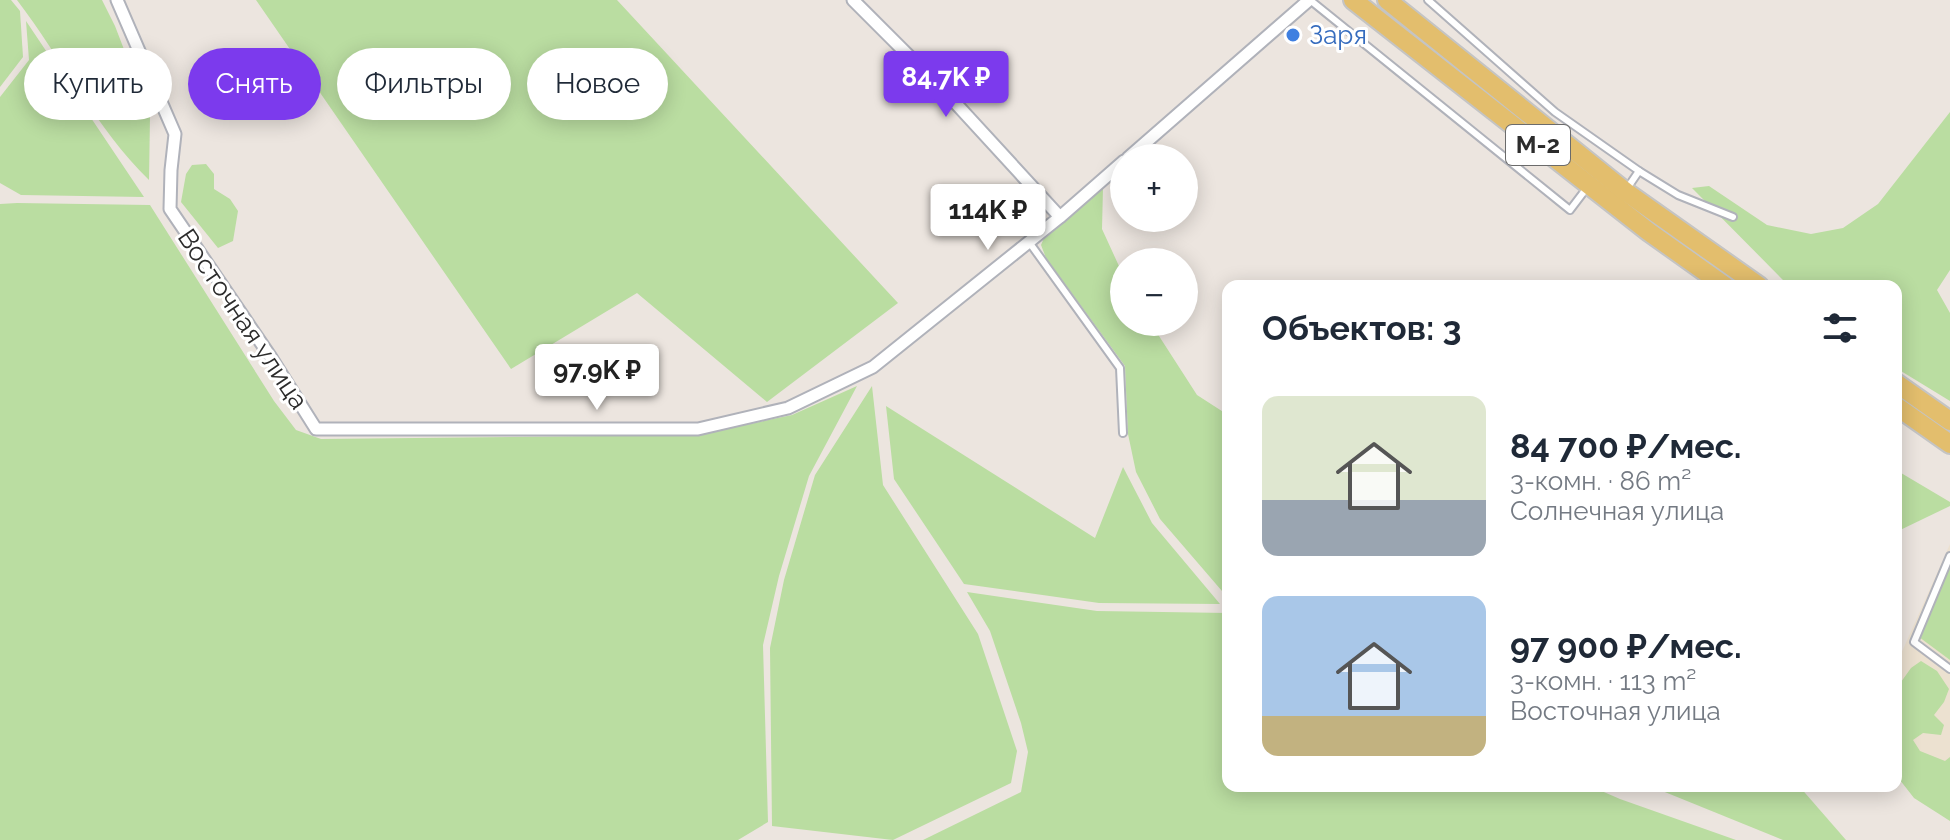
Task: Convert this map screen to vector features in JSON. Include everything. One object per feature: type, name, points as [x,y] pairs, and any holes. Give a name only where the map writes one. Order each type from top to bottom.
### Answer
[{"type":"main road","name":"М-2","points":[[1353,0],[1649,232],[1717,280]]},
{"type":"main road","name":"М-2","points":[[1387,0],[1626,192],[1751,280]]},
{"type":"main road","points":[[1902,387],[1950,421]]},
{"type":"main road","points":[[1902,410],[1950,444]]},
{"type":"street","name":"Восточная улица","points":[[117,0],[175,134],[170,209],[316,429],[698,429],[788,408],[873,367],[1110,174]]},
{"type":"street","points":[[853,0],[949,96],[1060,217]]},
{"type":"street","name":"Восточная улица","points":[[1144,144],[1310,0]]},
{"type":"lane","points":[[1310,0],[1570,210],[1589,185]]},
{"type":"lane","points":[[1428,0],[1555,112],[1678,195],[1733,217]]},
{"type":"lane","points":[[1626,192],[1639,171]]},
{"type":"lane","points":[[1029,242],[1120,368],[1123,433]]},
{"type":"lane","points":[[1950,556],[1914,642],[1950,669]]},
{"type":"shaded area","points":[[1950,544],[1950,804],[1902,765],[1902,652]]},
{"type":"green space","points":[[0,0],[11,0],[20,11],[23,57],[0,87]]},
{"type":"green space","points":[[17,0],[102,0],[123,48],[50,48]]},
{"type":"green space","points":[[256,0],[617,0],[662,48],[527,48],[527,120],[668,120],[668,55],[898,303],[767,402],[637,293],[511,369],[339,120],[511,120],[511,48],[337,48],[337,117],[321,94],[321,48],[289,48]]},
{"type":"green space","points":[[26,21],[44,48],[28,48]]},
{"type":"green space","points":[[24,66],[24,120],[92,120],[144,197],[21,195],[0,183],[0,97]]},
{"type":"green space","points":[[1950,112],[1950,270],[1937,290],[1950,313],[1950,401],[1902,372],[1902,280],[1783,280],[1692,188],[1709,186],[1767,225],[1811,234],[1843,228],[1878,204]]},
{"type":"green space","points":[[99,120],[150,120],[149,180],[130,160]]},
{"type":"green space","points":[[206,164],[214,174],[214,189],[230,199],[238,211],[233,241],[218,248],[181,202],[186,174],[192,165]]},
{"type":"green space","points":[[1103,188],[1102,229],[1111,248],[1110,336],[1159,336],[1197,395],[1222,411],[1222,591],[1160,519],[1136,472],[1128,434],[1125,366],[1046,258],[1041,245],[1045,236]]},
{"type":"green space","points":[[0,204],[150,205],[274,401],[296,430],[321,439],[697,435],[792,415],[857,386],[809,476],[779,576],[763,645],[768,822],[738,840],[0,840]]},
{"type":"green space","points":[[872,386],[883,485],[978,634],[1017,751],[1011,783],[893,840],[772,826],[770,648],[784,580],[815,475]]},
{"type":"green space","points":[[886,406],[1095,538],[1123,467],[1152,523],[1220,604],[1099,603],[964,584],[894,479]]},
{"type":"green space","points":[[1902,474],[1950,502],[1950,506],[1902,529]]},
{"type":"green space","points":[[1950,565],[1950,660],[1919,637]]},
{"type":"green space","points":[[967,592],[1097,611],[1222,613],[1222,792],[1604,792],[1736,840],[923,840],[1021,792],[1028,752],[990,631]]},
{"type":"green space","points":[[1921,661],[1937,671],[1949,689],[1934,715],[1944,725],[1941,735],[1923,733],[1913,740],[1920,751],[1945,761],[1950,757],[1950,821],[1914,798],[1902,783],[1902,681]]},
{"type":"green space","points":[[1665,792],[1804,792],[1846,840],[1783,840]]},
{"type":"place","name":"Заря","points":[[1293,35]]}]
